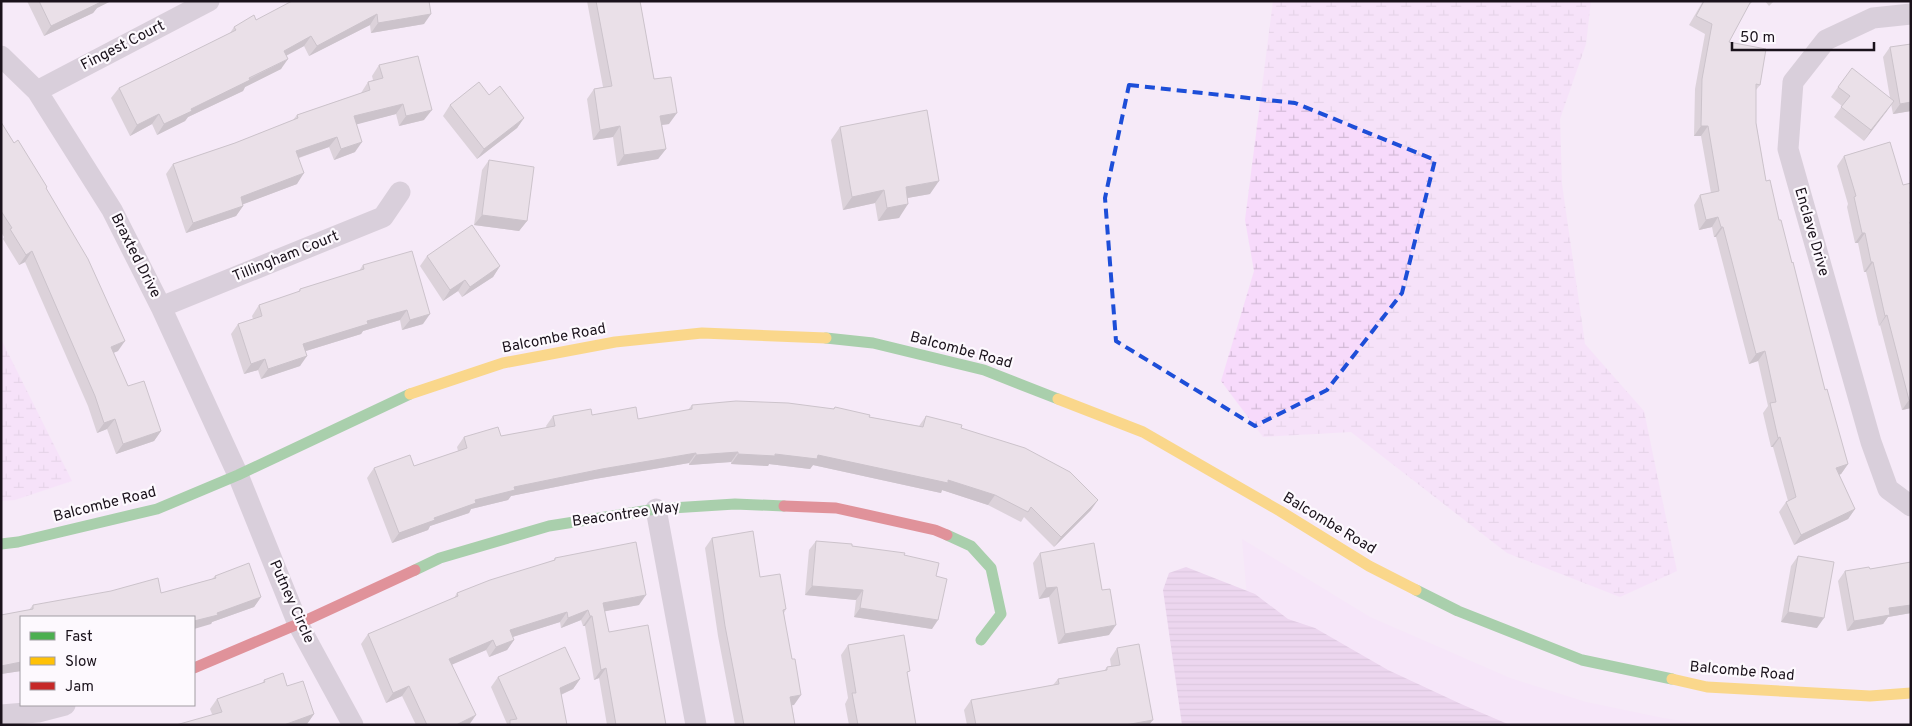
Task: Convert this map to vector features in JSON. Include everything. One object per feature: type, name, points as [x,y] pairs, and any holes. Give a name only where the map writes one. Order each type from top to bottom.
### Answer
[{"type":"street","name":"Fingest Court","points":[[37,91],[209,1]]},
{"type":"street","name":"Enclave Drive","points":[[1911,14],[1873,18],[1826,40],[1793,82],[1788,150],[1871,442],[1888,489],[1911,506]]},
{"type":"street","name":"Braxted Drive","points":[[1,56],[37,91],[112,210],[161,308],[238,475]]},
{"type":"street","name":"Tillingham Court","points":[[161,308],[383,217],[400,192]]},
{"type":"street","name":"Balcombe Road","points":[[1,544],[18,542],[157,509],[238,475],[406,395],[503,363],[614,342],[702,333],[837,338],[873,343],[984,370],[1143,432],[1280,511],[1369,566],[1458,612],[1582,660],[1708,687],[1870,696],[1911,693]]},
{"type":"street","name":"Putney Circle","points":[[238,475],[298,624],[353,725]]},
{"type":"street","name":"Beacontree Way","points":[[195,668],[298,624],[440,558],[549,526],[656,509],[736,504],[836,508],[935,530],[971,546],[990,568],[1001,614],[981,640]]},
{"type":"street","points":[[656,509],[696,725]]},
{"type":"street","points":[[1,715],[39,718],[63,706]]},
{"type":"highlighted area","points":[[1129,85],[1295,103],[1435,160],[1402,293],[1327,390],[1255,426],[1116,341],[1105,198]]},
{"type":"shaded area","points":[[1242,539],[1370,617],[1510,678],[1586,702],[1706,725],[1258,725]]},
{"type":"shaded area","points":[[1186,567],[1255,594],[1288,619],[1315,628],[1388,670],[1510,725],[1182,725],[1163,590],[1169,573]]},
{"type":"green space","points":[[1273,1],[1591,1],[1586,44],[1560,119],[1562,184],[1585,344],[1644,411],[1677,571],[1620,597],[1507,553],[1351,432],[1263,437],[1221,381],[1254,271],[1245,220]]},
{"type":"green space","points":[[1,339],[72,481],[15,500],[1,501]]},
{"type":"building","points":[[39,1],[100,1],[101,2],[51,26]]},
{"type":"building","points":[[292,1],[429,1],[431,14],[378,23],[377,14],[317,46],[311,36],[284,51],[288,59],[191,109],[192,111],[164,124],[159,114],[137,125],[119,88],[236,30],[234,27],[254,15],[256,20]]},
{"type":"building","points":[[596,1],[640,1],[654,79],[671,77],[677,113],[660,116],[666,149],[624,155],[620,126],[600,130],[594,89],[612,86]]},
{"type":"building","points":[[1704,1],[1751,1],[1729,42],[1766,49],[1760,85],[1756,84],[1756,123],[1766,181],[1770,180],[1825,390],[1827,389],[1848,464],[1836,468],[1855,509],[1801,535],[1786,502],[1796,497],[1780,437],[1778,438],[1770,403],[1776,402],[1765,351],[1756,354],[1723,227],[1721,227],[1718,217],[1706,220],[1700,195],[1719,191],[1708,126],[1701,126],[1702,79],[1712,24],[1696,16]]},
{"type":"building","points":[[1911,44],[1911,102],[1900,104],[1890,47]]},
{"type":"building","points":[[418,56],[432,110],[406,116],[403,104],[354,116],[362,142],[341,149],[337,137],[296,151],[304,173],[241,197],[243,206],[193,223],[173,164],[235,143],[298,118],[297,115],[370,90],[368,82],[383,78],[379,65]]},
{"type":"building","points":[[1852,68],[1894,101],[1871,130],[1841,107],[1850,96],[1838,87]]},
{"type":"building","points":[[479,82],[489,95],[500,86],[524,118],[484,149],[450,105]]},
{"type":"building","points":[[927,110],[939,181],[906,187],[908,204],[887,208],[884,190],[852,197],[840,127]]},
{"type":"building","points":[[1,122],[14,143],[18,140],[88,259],[125,341],[111,347],[128,386],[144,381],[161,431],[123,444],[115,419],[104,423],[95,396],[32,251],[26,255],[1,211]]},
{"type":"building","points":[[1890,142],[1903,185],[1911,183],[1911,400],[1909,400],[1887,315],[1885,316],[1865,233],[1862,233],[1854,197],[1856,196],[1844,156]]},
{"type":"building","points":[[489,160],[534,167],[527,221],[482,215]]},
{"type":"building","points":[[472,225],[500,266],[470,287],[465,280],[450,290],[427,256]]},
{"type":"building","points":[[412,251],[430,314],[410,320],[407,310],[367,321],[368,324],[303,344],[307,356],[268,369],[265,359],[251,364],[238,324],[262,316],[259,305],[300,291],[300,289],[364,269],[363,265]]},
{"type":"building","points":[[736,401],[788,403],[834,409],[835,407],[870,415],[869,417],[923,427],[926,416],[962,425],[961,428],[1025,448],[1070,472],[1098,500],[1061,537],[1031,507],[1028,512],[995,495],[948,480],[948,483],[818,455],[817,459],[775,454],[775,456],[738,454],[738,452],[696,455],[696,453],[602,469],[514,487],[515,490],[475,500],[476,503],[399,533],[374,468],[410,455],[414,466],[467,448],[464,437],[498,427],[501,436],[555,426],[553,416],[591,409],[592,415],[636,407],[638,419],[692,409],[692,405]]},
{"type":"building","points":[[753,531],[760,577],[780,574],[786,609],[783,610],[792,659],[795,659],[801,695],[790,697],[795,725],[744,725],[725,626],[712,538]]},
{"type":"building","points":[[816,541],[852,544],[852,546],[905,553],[904,555],[939,563],[936,576],[947,579],[938,620],[860,608],[863,590],[812,586]]},
{"type":"building","points":[[636,542],[646,595],[603,603],[609,632],[648,625],[666,725],[616,725],[606,668],[601,670],[592,616],[590,616],[588,610],[568,618],[567,612],[510,630],[514,640],[496,647],[493,640],[449,659],[476,715],[456,725],[427,725],[409,686],[393,693],[368,634],[458,596],[457,593],[490,580],[555,560],[555,558]]},
{"type":"building","points":[[1094,543],[1102,590],[1110,589],[1116,625],[1065,634],[1057,587],[1046,588],[1040,553]]},
{"type":"building","points":[[1798,556],[1834,562],[1824,618],[1788,612]]},
{"type":"building","points":[[1911,562],[1911,605],[1889,608],[1890,615],[1854,621],[1845,571]]},
{"type":"building","points":[[249,563],[261,597],[217,613],[218,615],[195,621],[195,616],[20,616],[20,662],[1,666],[1,615],[33,609],[33,605],[111,591],[158,578],[161,593],[216,578],[215,576]]},
{"type":"building","points":[[904,635],[910,671],[907,672],[916,725],[858,725],[852,693],[856,693],[848,645]]},
{"type":"building","points":[[1139,644],[1153,720],[1125,725],[976,725],[971,700],[1059,684],[1058,679],[1107,670],[1107,667],[1120,665],[1117,648]]},
{"type":"building","points":[[565,647],[580,679],[560,688],[567,725],[510,725],[510,720],[517,719],[498,677]]},
{"type":"building","points":[[283,673],[287,686],[303,681],[314,714],[284,725],[176,725],[222,712],[217,699],[265,682],[264,680]]},
{"type":"traffic: fast","points":[[826,338],[873,343],[984,370],[1058,399]]},
{"type":"traffic: fast","points":[[1,544],[18,542],[157,509],[238,475],[410,394]]},
{"type":"traffic: fast","points":[[415,570],[440,558],[549,526],[656,509],[735,504],[784,506]]},
{"type":"traffic: fast","points":[[947,535],[971,546],[991,568],[1001,614],[981,640]]},
{"type":"traffic: fast","points":[[1416,590],[1458,611],[1582,660],[1672,679]]},
{"type":"traffic: slow","points":[[410,394],[503,363],[615,342],[702,333],[826,338]]},
{"type":"traffic: slow","points":[[1058,399],[1143,432],[1280,511],[1369,566],[1416,590]]},
{"type":"traffic: slow","points":[[1672,679],[1707,687],[1870,696],[1911,693]]},
{"type":"traffic: jam","points":[[784,506],[836,508],[935,530],[947,535]]},
{"type":"traffic: jam","points":[[195,668],[298,624],[415,570]]}]
